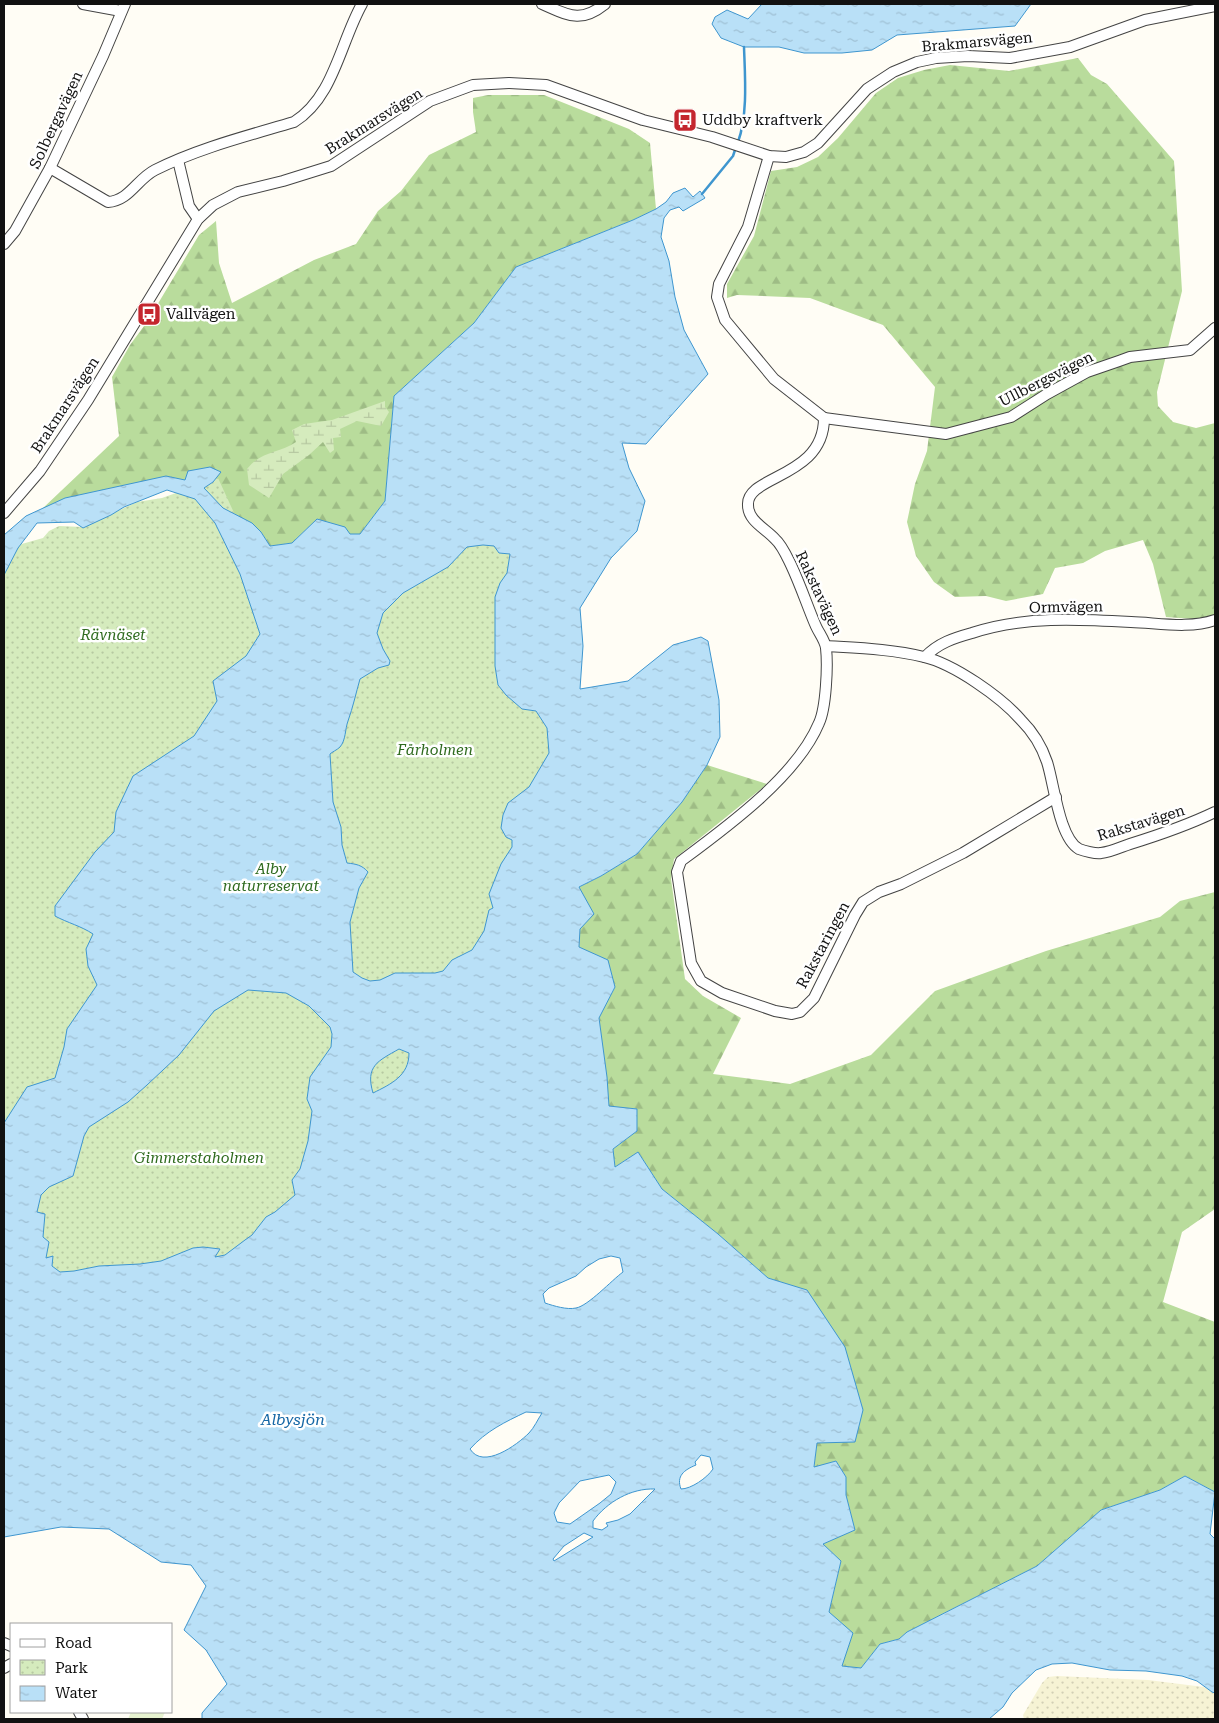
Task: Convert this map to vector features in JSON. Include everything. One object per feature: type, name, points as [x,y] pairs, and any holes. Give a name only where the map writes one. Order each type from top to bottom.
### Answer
[{"type":"street","points":[[83,4],[123,7]]},
{"type":"street","points":[[50,168],[108,202],[115,202],[126,196],[152,171],[214,145],[294,122],[305,116],[318,101],[362,4]]},
{"type":"street","points":[[542,4],[570,16],[584,16],[605,4]]},
{"type":"street","name":"Brakmarsvägen","points":[[4,513],[40,471],[83,408],[198,219],[213,205],[238,192],[282,182],[331,166],[430,102],[473,85],[509,82],[546,85],[643,120],[712,136],[768,156],[786,156],[804,152],[818,143],[867,90],[893,72],[917,62],[936,58],[968,56],[1010,58],[1070,47],[1145,20],[1215,6]]},
{"type":"street","name":"Solbergavägen","points":[[4,244],[14,231],[50,168],[103,56],[123,7]]},
{"type":"street","points":[[768,156],[748,226],[719,284],[718,297],[726,320],[774,380],[824,418]]},
{"type":"street","points":[[178,160],[190,206],[198,219]]},
{"type":"street","name":"Ullbergsvägen","points":[[824,418],[946,434],[1011,417],[1087,372],[1130,357],[1190,350],[1215,328]]},
{"type":"street","name":"Rakstavägen","points":[[824,418],[824,428],[820,442],[808,457],[796,468],[752,491],[748,496],[748,505],[749,514],[756,523],[776,540],[791,565],[826,646],[897,652],[925,657],[951,668],[982,687],[1022,720],[1036,740],[1047,761],[1064,828],[1073,844],[1081,850],[1100,854],[1189,824],[1215,812]]},
{"type":"street","name":"Ormvägen","points":[[925,657],[934,647],[993,626],[1038,620],[1098,620],[1175,625],[1205,623],[1215,620]]},
{"type":"street","name":"Rakstaringen","points":[[826,646],[826,684],[820,722],[798,759],[750,808],[681,861],[677,872],[691,963],[701,981],[722,993],[776,1011],[792,1014],[800,1012],[814,998],[854,916],[863,902],[879,892],[902,884],[963,853],[1056,797]]},
{"type":"shaded area","points":[[1048,1677],[1148,1680],[1204,1687],[1215,1693],[1215,1719],[1024,1719],[1023,1715],[1042,1683]]},
{"type":"green space","points":[[1078,58],[1091,75],[1107,84],[1174,161],[1182,291],[1157,392],[1158,406],[1173,422],[1196,428],[1215,423],[1215,617],[1207,620],[1166,617],[1153,564],[1143,540],[1105,551],[1083,563],[1055,568],[1043,594],[1006,601],[986,596],[955,597],[934,582],[916,556],[907,522],[915,484],[927,451],[935,387],[883,325],[810,298],[737,295],[727,298],[727,284],[754,236],[771,171],[797,167],[818,157],[838,138],[876,93],[898,78],[950,65],[1009,71]]},
{"type":"green space","points":[[488,95],[544,95],[629,129],[650,143],[656,209],[516,267],[474,323],[394,396],[385,501],[360,534],[350,534],[317,519],[292,543],[270,546],[261,532],[223,508],[185,480],[42,509],[119,436],[112,377],[199,235],[216,221],[219,263],[232,303],[314,260],[356,244],[378,211],[401,191],[429,155],[476,132],[473,98]]},
{"type":"green space","points":[[385,401],[385,407],[389,412],[381,426],[357,421],[340,429],[341,437],[333,438],[334,450],[330,453],[323,442],[283,474],[269,498],[249,485],[247,469],[259,458],[296,442],[292,430],[304,424],[332,420]]},
{"type":"green space","name":"Alby naturreservat","points":[[537,417],[570,791],[371,1527],[4,1479],[4,549],[43,538],[49,531],[59,526],[83,527],[137,502],[162,498],[218,478],[275,602]]},
{"type":"green space","points":[[707,765],[767,784],[674,859],[671,879],[685,979],[703,996],[741,1018],[713,1074],[790,1084],[871,1055],[935,991],[1046,951],[1160,917],[1180,901],[1215,892],[1215,1209],[1182,1232],[1163,1302],[1215,1322],[1215,1492],[1185,1476],[1160,1490],[1101,1510],[1037,1566],[907,1632],[899,1639],[880,1644],[861,1668],[837,1669],[829,1612],[841,1561],[823,1544],[854,1530],[846,1495],[846,1477],[836,1461],[814,1468],[817,1442],[808,1291],[768,1278],[718,1234],[662,1189],[638,1152],[615,1167],[613,1149],[637,1131],[637,1109],[609,1107],[599,1017],[615,987],[579,947],[579,887],[637,854],[682,802]]},
{"type":"green space","points":[[131,1713],[165,1713],[162,1719],[128,1719]]},
{"type":"water","points":[[762,4],[1031,4],[1015,26],[897,35],[872,50],[842,53],[804,53],[779,47],[744,47],[721,38],[712,24],[715,17],[727,10],[748,19]]},
{"type":"water","name":"Albysjön","points":[[685,188],[693,197],[700,191],[705,198],[683,211],[679,207],[670,210],[664,218],[661,237],[669,261],[675,297],[684,330],[708,374],[646,444],[622,443],[629,468],[645,501],[637,531],[611,558],[580,608],[583,646],[580,689],[628,681],[673,645],[701,637],[708,641],[719,700],[720,737],[707,765],[682,802],[637,854],[579,887],[594,914],[580,929],[579,947],[608,960],[615,987],[599,1018],[609,1106],[637,1109],[637,1131],[613,1149],[615,1167],[638,1152],[662,1189],[718,1234],[768,1278],[807,1290],[845,1347],[863,1410],[855,1442],[817,1443],[814,1467],[836,1461],[846,1477],[846,1495],[855,1530],[823,1544],[841,1561],[829,1612],[853,1633],[842,1666],[861,1668],[880,1644],[899,1639],[907,1632],[1037,1566],[1101,1510],[1160,1490],[1185,1476],[1215,1492],[1210,1534],[1215,1539],[1215,1693],[1197,1681],[1182,1676],[1146,1671],[1110,1670],[1072,1663],[1052,1664],[1036,1670],[1012,1693],[1003,1707],[989,1719],[202,1719],[202,1713],[227,1684],[206,1650],[184,1630],[206,1586],[191,1565],[161,1562],[109,1529],[61,1527],[4,1537],[4,1123],[27,1087],[55,1078],[67,1029],[97,985],[88,966],[86,949],[93,934],[55,916],[55,906],[95,852],[114,832],[116,812],[133,776],[194,736],[217,701],[213,681],[246,656],[260,634],[240,574],[215,523],[195,499],[167,490],[124,507],[83,528],[74,522],[37,523],[18,548],[4,575],[4,535],[26,516],[65,498],[166,476],[185,480],[188,471],[210,467],[221,472],[213,482],[204,488],[223,508],[252,523],[261,532],[270,546],[292,543],[317,519],[345,527],[350,534],[360,534],[385,501],[394,396],[474,323],[516,267],[633,220],[656,209],[666,202],[673,193]],"holes":[[[494,546],[499,553],[510,554],[507,573],[500,583],[495,597],[495,666],[498,685],[522,709],[536,711],[547,728],[549,753],[529,787],[508,803],[503,815],[501,828],[506,837],[512,840],[512,847],[501,864],[489,894],[493,908],[489,910],[484,931],[472,950],[452,960],[443,971],[435,973],[395,973],[380,980],[370,981],[353,972],[350,922],[359,888],[368,872],[359,865],[347,863],[342,845],[341,827],[333,802],[330,754],[340,747],[343,741],[360,679],[378,668],[389,665],[390,661],[377,633],[383,613],[403,593],[448,567],[467,547]],[[248,990],[286,993],[309,1006],[330,1027],[332,1034],[331,1047],[310,1077],[307,1099],[312,1111],[308,1141],[300,1169],[292,1180],[295,1195],[266,1217],[252,1235],[225,1255],[215,1257],[220,1249],[193,1248],[161,1261],[99,1266],[60,1272],[52,1266],[53,1256],[46,1258],[49,1242],[43,1237],[45,1214],[37,1212],[41,1195],[49,1187],[73,1176],[84,1136],[89,1127],[128,1102],[179,1055],[214,1011]],[[399,1049],[409,1053],[406,1068],[398,1078],[373,1093],[371,1084],[372,1070],[385,1057]],[[611,1256],[620,1258],[623,1272],[593,1298],[576,1308],[545,1303],[543,1294],[549,1288],[576,1276],[599,1259]],[[526,1412],[542,1413],[529,1433],[508,1449],[483,1457],[476,1455],[470,1449],[489,1432]],[[701,1455],[710,1457],[713,1469],[699,1482],[681,1489],[680,1477],[688,1469],[696,1465],[695,1462]],[[609,1475],[616,1482],[611,1494],[570,1524],[557,1522],[554,1513],[559,1503],[580,1481]],[[646,1489],[655,1489],[630,1514],[606,1523],[608,1526],[602,1530],[593,1528],[593,1521],[605,1508],[612,1502]],[[584,1533],[593,1537],[554,1561],[553,1559],[564,1546]]]},
{"type":"waterway","points":[[738,142],[745,108],[744,47]]},
{"type":"waterway","points":[[702,194],[733,156],[736,147]]},
{"type":"place","name":"Uddby kraftverk","points":[[685,120]]},
{"type":"place","name":"Vallvägen","points":[[149,314]]},
{"type":"park label","name":"Rävnäset","points":[[113,635]]},
{"type":"park label","name":"Fårholmen","points":[[435,750]]},
{"type":"park label","name":"Gimmerstaholmen","points":[[199,1158]]}]
